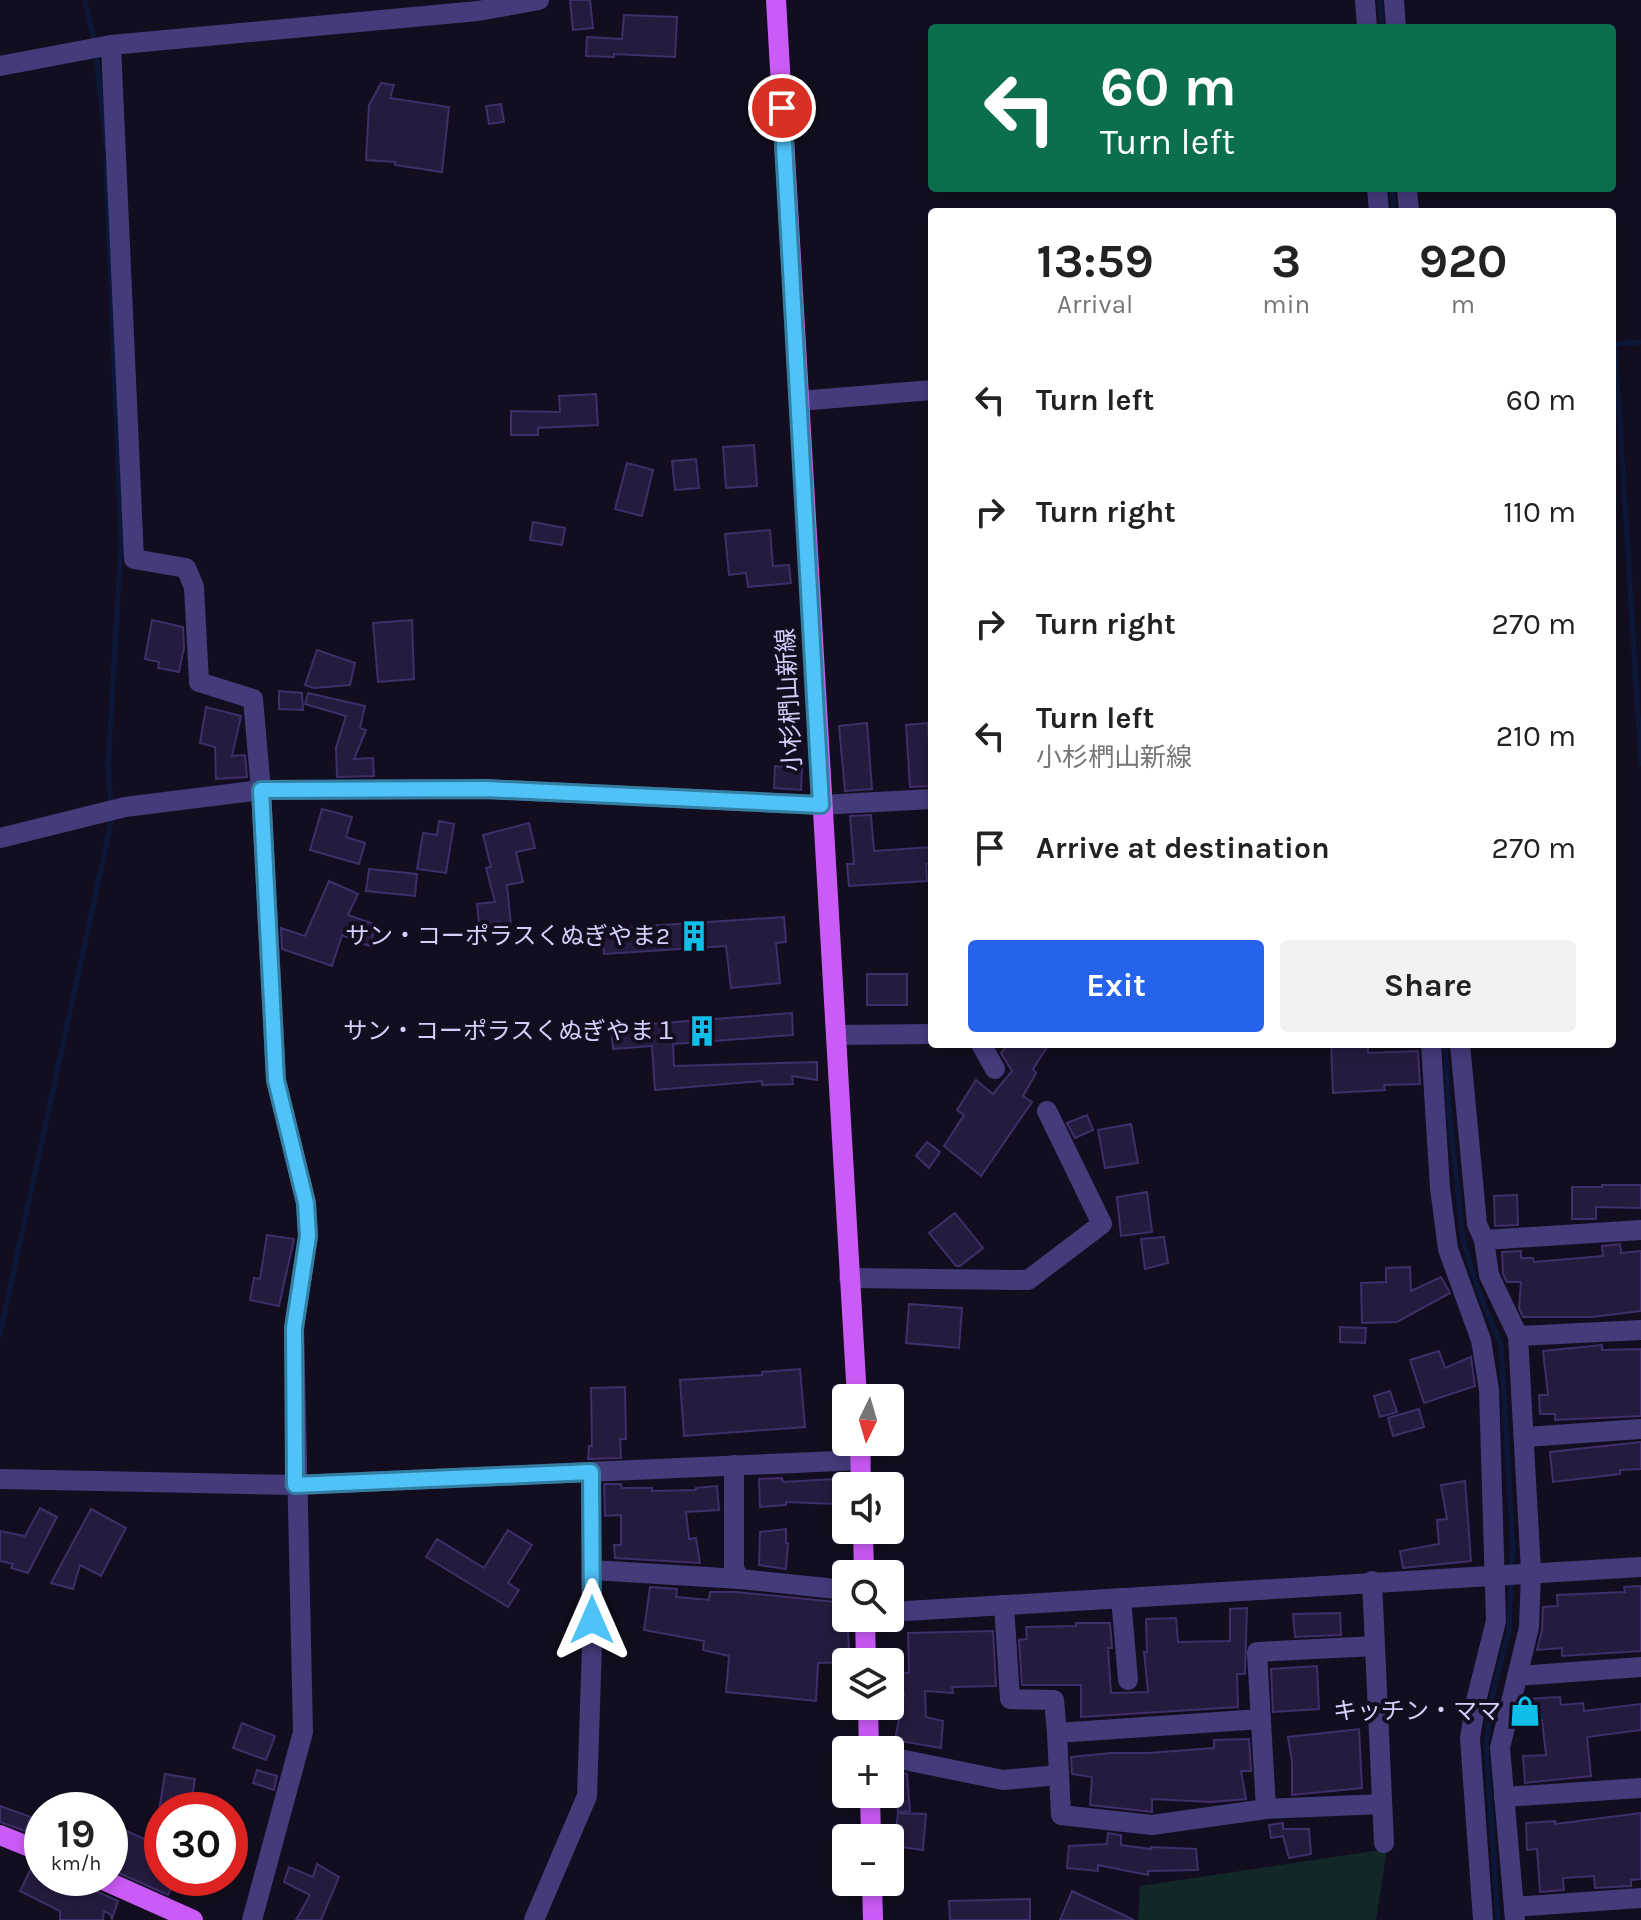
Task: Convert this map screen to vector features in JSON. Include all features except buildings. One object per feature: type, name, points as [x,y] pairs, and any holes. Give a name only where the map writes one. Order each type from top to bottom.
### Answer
[{"type":"main road","name":"小杉椚山新線","points":[[776,0],[856,1384]]},
{"type":"main road","points":[[0,1835],[24,1845]]},
{"type":"main road","points":[[128,1891],[193,1920]]},
{"type":"main road","points":[[872,1896],[873,1920]]},
{"type":"street","points":[[0,66],[111,45],[539,0]]},
{"type":"street","points":[[1365,0],[1367,24]]},
{"type":"street","points":[[1394,0],[1396,24]]},
{"type":"street","points":[[111,45],[134,559],[186,568],[194,587],[199,682],[253,699],[261,790],[276,1080],[306,1203],[308,1236],[294,1328],[295,1485],[303,1732],[252,1920]]},
{"type":"street","points":[[799,401],[928,390]]},
{"type":"street","points":[[0,838],[125,807],[261,790],[486,789],[821,805],[928,799]]},
{"type":"street","points":[[836,1035],[928,1034]]},
{"type":"street","points":[[983,1048],[995,1069]]},
{"type":"street","points":[[1431,1048],[1440,1188],[1448,1249],[1481,1340],[1489,1390],[1496,1621],[1470,1738],[1483,1920]]},
{"type":"street","points":[[1460,1048],[1477,1224],[1484,1240],[1489,1275],[1518,1336],[1526,1437],[1531,1572],[1529,1627],[1500,1748],[1514,1913],[1641,1898]]},
{"type":"street","points":[[849,1278],[1028,1280],[1102,1224],[1047,1111]]},
{"type":"street","points":[[1484,1240],[1641,1230]]},
{"type":"street","points":[[1518,1336],[1641,1330]]},
{"type":"street","points":[[1526,1437],[1641,1429]]},
{"type":"street","points":[[0,1479],[295,1485],[734,1465],[832,1454]]},
{"type":"street","points":[[734,1465],[734,1569],[740,1579]]},
{"type":"street","points":[[534,1920],[587,1796],[591,1472]]},
{"type":"street","points":[[904,1611],[1641,1567]]},
{"type":"street","points":[[592,1570],[740,1579],[832,1589]]},
{"type":"street","points":[[1372,1581],[1384,1843]]},
{"type":"street","points":[[1121,1598],[1128,1680]]},
{"type":"street","points":[[1004,1605],[1010,1699],[1054,1700],[1061,1815],[1152,1825],[1266,1809],[1382,1804]]},
{"type":"street","points":[[1266,1809],[1257,1652],[1375,1646]]},
{"type":"street","points":[[1517,1676],[1641,1667]]},
{"type":"street","points":[[1057,1733],[1261,1719]]},
{"type":"street","points":[[904,1760],[1003,1780],[1059,1775]]},
{"type":"street","points":[[1504,1797],[1641,1788]]},
{"type":"green space","points":[[1387,1849],[1376,1920],[1138,1920],[1140,1886]]},
{"type":"waterway","points":[[85,0],[94,42]]},
{"type":"waterway","points":[[1380,0],[1382,24]]},
{"type":"waterway","points":[[96,52],[106,149]]},
{"type":"waterway","points":[[106,159],[121,545],[108,767],[111,804]]},
{"type":"waterway","points":[[1392,192],[1394,208]]},
{"type":"waterway","points":[[1616,344],[1641,342]]},
{"type":"waterway","points":[[1616,360],[1641,764]]},
{"type":"waterway","points":[[0,1334],[113,814]]},
{"type":"waterway","points":[[1445,1048],[1463,1240],[1478,1290],[1501,1345],[1513,1549],[1511,1571]]},
{"type":"waterway","points":[[1498,1920],[1486,1743],[1494,1687],[1509,1631],[1511,1581]]},
{"type":"place","name":"サン・コーポラスくぬぎやま2","points":[[694,936]]},
{"type":"place","name":"サン・コーポラスくぬぎやま１","points":[[702,1031]]},
{"type":"place","name":"キッチン・ママ","points":[[1525,1711]]},
{"type":"route","points":[[592,1620],[591,1472],[295,1485],[294,1328],[308,1236],[306,1203],[276,1080],[261,790],[486,789],[821,805],[782,108]]}]
